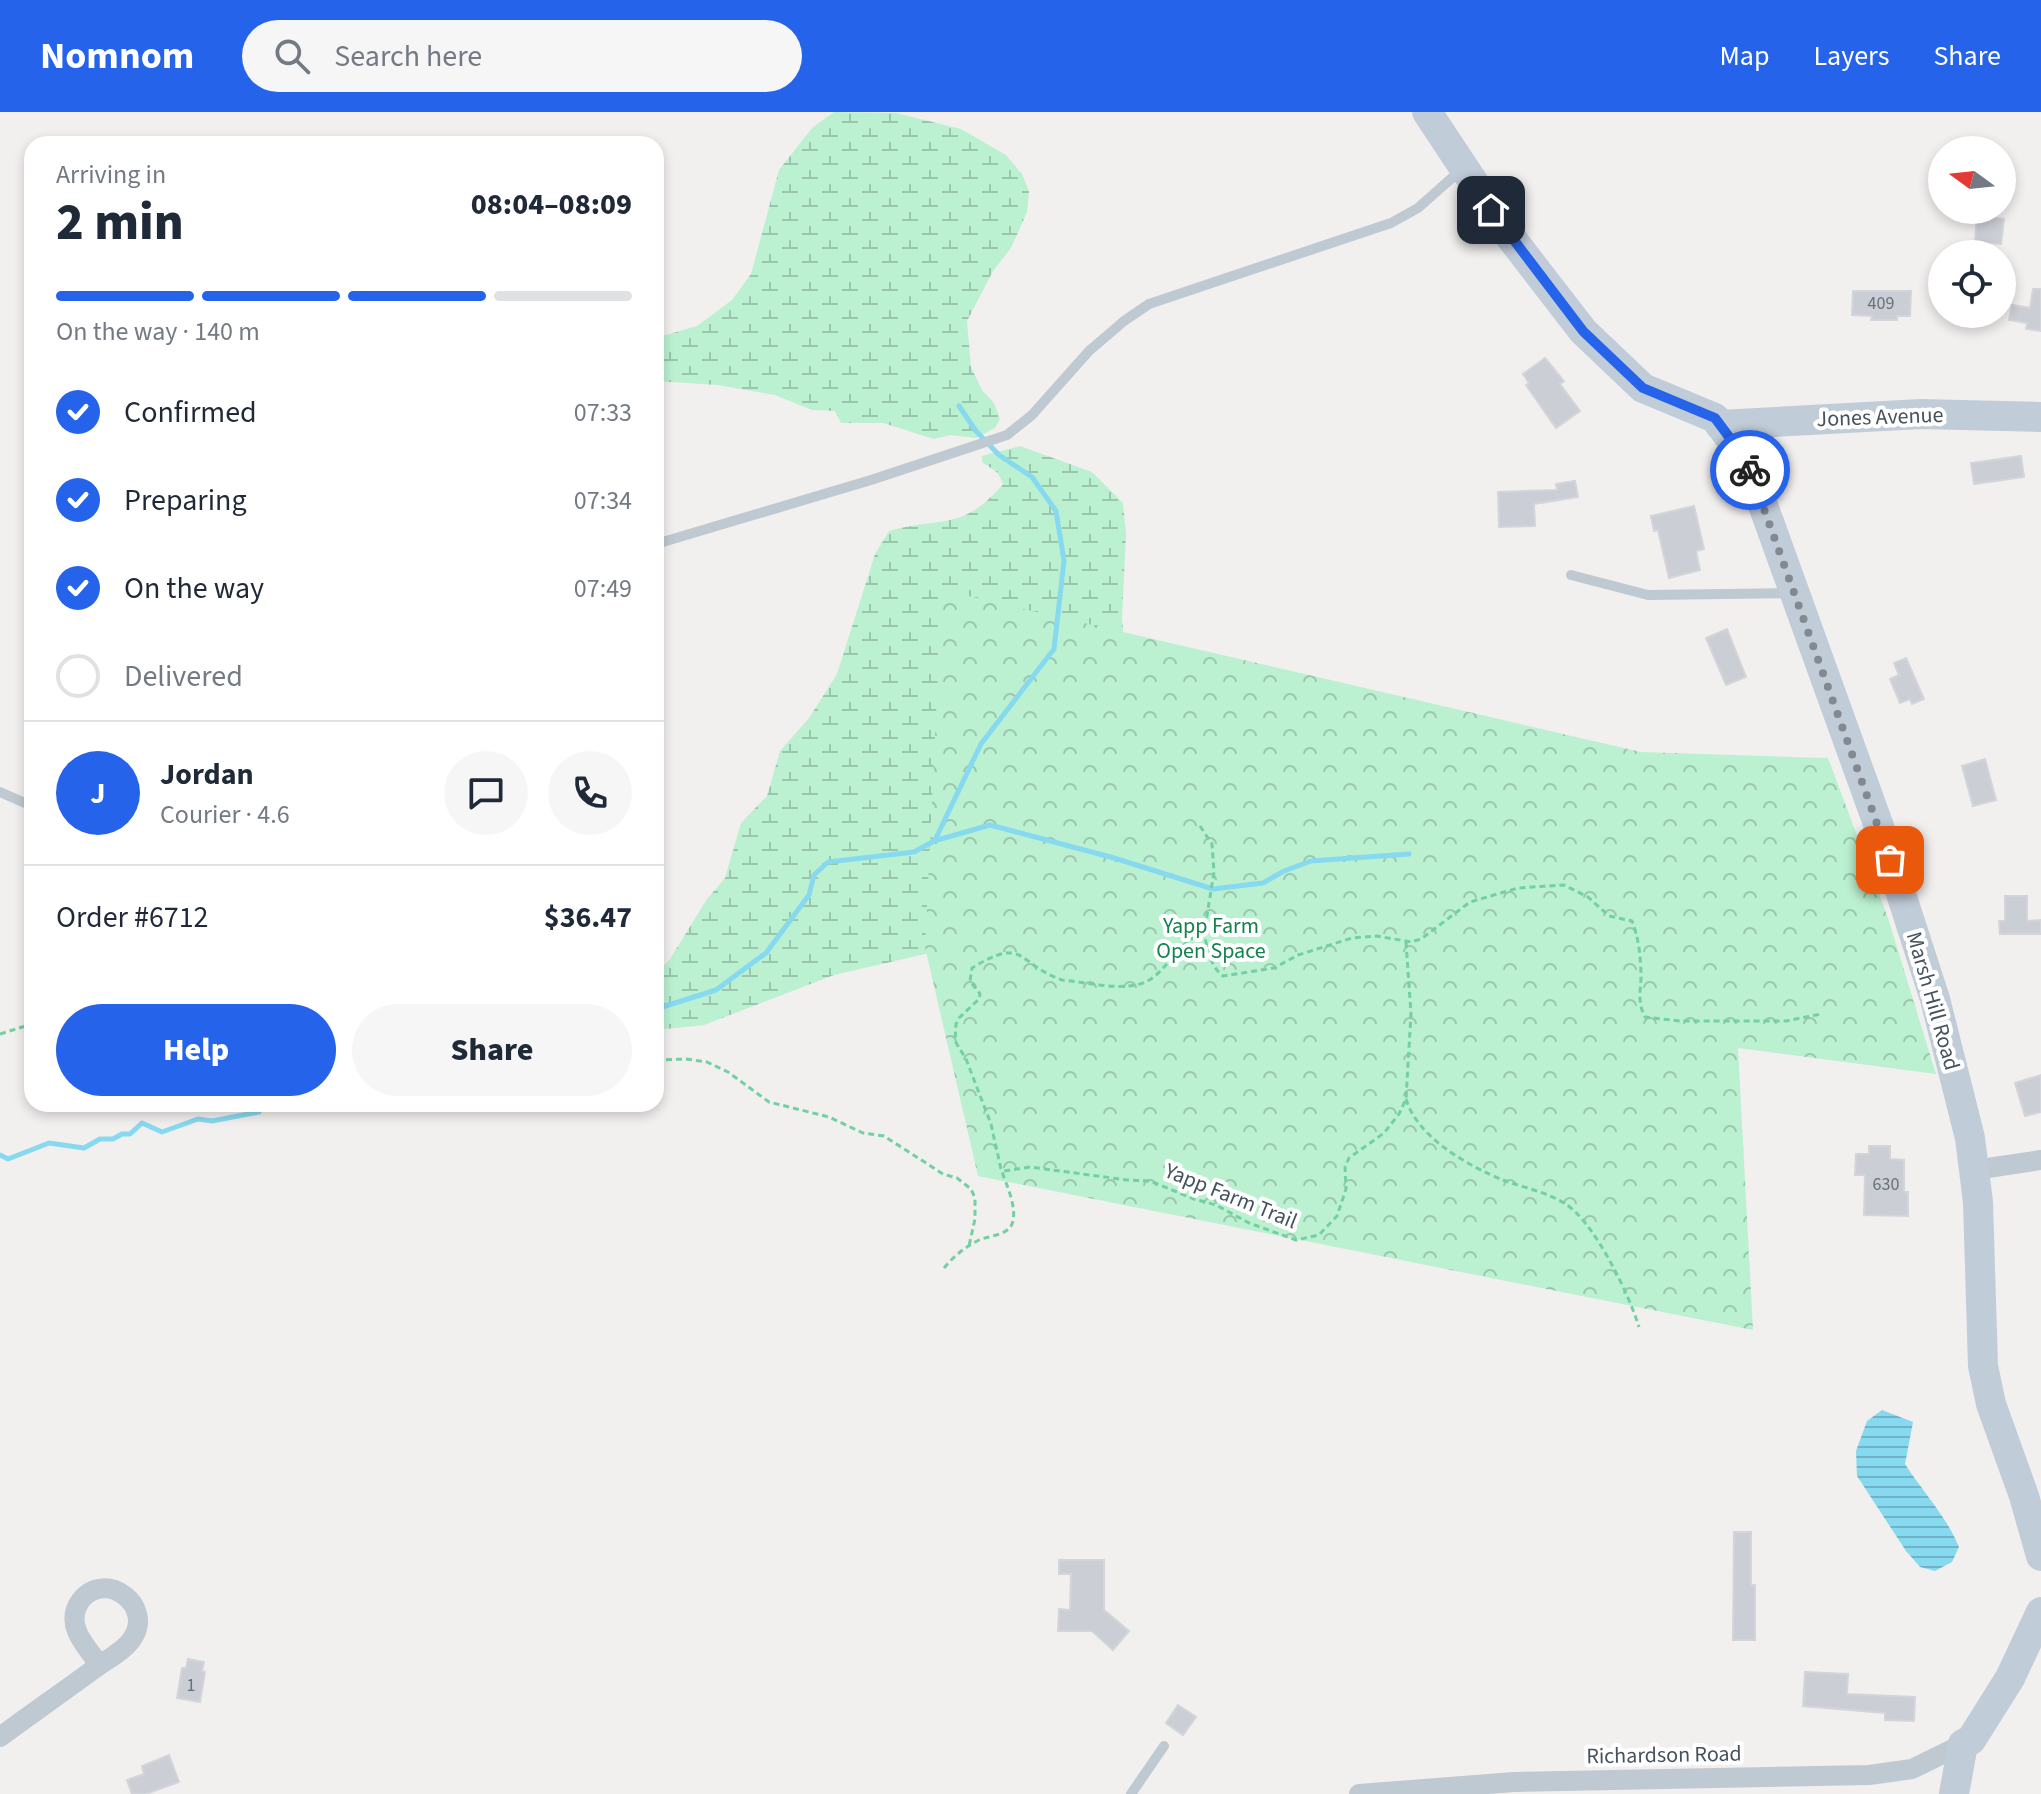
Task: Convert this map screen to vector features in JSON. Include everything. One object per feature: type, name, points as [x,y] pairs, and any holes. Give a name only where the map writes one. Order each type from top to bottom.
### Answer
[{"type":"street","points":[[1427,112],[1505,230],[1583,331],[1643,388],[1715,418],[1720,425]]},
{"type":"street","name":"Jones Avenue","points":[[1720,425],[1921,414],[2041,417]]},
{"type":"street","name":"Marsh Hill Road","points":[[1720,425],[1747,461],[1881,832],[1935,999],[1970,1138],[1978,1202],[1983,1366],[1991,1404],[2024,1496],[2041,1556]]},
{"type":"street","points":[[1974,1170],[2041,1160]]},
{"type":"street","points":[[1954,1794],[1963,1744],[1971,1740],[2010,1678],[2041,1612]]},
{"type":"street","points":[[0,1737],[100,1665]]},
{"type":"street","name":"Richardson Road","points":[[1359,1794],[1514,1782],[1869,1775],[1912,1769],[1963,1744]]},
{"type":"lane","points":[[664,542],[1007,435],[1032,415],[1089,351],[1149,304],[1391,223],[1418,208],[1463,168]]},
{"type":"lane","points":[[1571,575],[1648,595],[1795,593]]},
{"type":"lane","points":[[0,792],[24,802]]},
{"type":"lane","points":[[1131,1794],[1164,1746]]},
{"type":"path","points":[[1200,826],[1212,844],[1214,872],[1204,934],[1210,957],[1223,976],[1274,968],[1298,955],[1340,940],[1377,936],[1406,942],[1421,939],[1459,908],[1482,897],[1518,888],[1559,883],[1588,897],[1609,916],[1632,921],[1638,936],[1639,993],[1645,1017],[1680,1021],[1786,1021],[1821,1014]]},
{"type":"path","points":[[944,1268],[969,1246],[1007,1232],[1012,1225],[1013,1208],[991,1124],[966,1059],[955,1041],[959,1018],[979,999],[980,994],[970,981],[972,968],[997,953],[1012,952],[1062,980],[1135,985],[1149,980],[1182,947],[1204,934]]},
{"type":"path","name":"Yapp Farm Trail","points":[[1001,1169],[1030,1167],[1150,1181],[1216,1205],[1249,1223],[1296,1240],[1319,1235],[1337,1216],[1346,1189],[1345,1167],[1349,1158],[1384,1133],[1406,1099],[1411,1014],[1406,942]]},
{"type":"path","points":[[0,1034],[24,1026]]},
{"type":"path","points":[[664,1060],[707,1062],[728,1072],[769,1102],[829,1117],[863,1133],[884,1136],[943,1174],[957,1178],[971,1189],[975,1198],[975,1219],[969,1246]]},
{"type":"path","points":[[1406,1099],[1415,1119],[1448,1149],[1486,1172],[1557,1200],[1577,1215],[1595,1236],[1624,1289],[1639,1327]]},
{"type":"green space","points":[[834,112],[896,113],[961,129],[1006,155],[1022,174],[1029,191],[1027,212],[1011,248],[993,271],[967,321],[971,367],[982,390],[994,403],[1000,419],[995,428],[976,438],[951,435],[934,439],[883,423],[841,423],[835,411],[812,410],[775,395],[717,385],[664,382],[664,336],[697,326],[732,300],[751,274],[779,170],[812,128]]},
{"type":"green space","points":[[1020,446],[1092,472],[1123,503],[1126,534],[1122,618],[1126,658],[960,946],[834,975],[704,1025],[664,1029],[664,965],[707,899],[725,878],[741,823],[767,796],[780,751],[809,718],[837,674],[875,554],[889,531],[963,516],[989,499],[1003,484],[998,473],[982,462],[982,456]]},
{"type":"green space","name":"Yapp Farm Open Space","points":[[942,590],[1641,752],[1828,758],[1888,918],[1936,1074],[1738,1048],[1753,1330],[978,1176],[925,947]]},
{"type":"water","points":[[1882,1410],[1913,1422],[1905,1464],[1941,1514],[1959,1547],[1952,1562],[1935,1571],[1920,1567],[1906,1551],[1857,1476],[1856,1451],[1867,1421]]},
{"type":"building","points":[[1976,224],[2003,224],[2001,240],[1975,240]]},
{"type":"building","points":[[2033,289],[2041,289],[2041,331],[2026,329],[2027,323],[2016,321],[2016,306],[2030,308]]},
{"type":"building","points":[[1853,291],[1911,291],[1910,316],[1897,316],[1897,320],[1871,320],[1872,316],[1852,315]]},
{"type":"building","points":[[1545,358],[1564,381],[1560,384],[1580,411],[1556,428],[1526,385],[1529,383],[1523,374]]},
{"type":"building","points":[[2021,456],[2024,477],[1974,484],[1971,463]]},
{"type":"building","points":[[1575,481],[1578,497],[1534,504],[1535,526],[1499,527],[1498,492],[1557,490],[1556,484]]},
{"type":"building","points":[[1694,506],[1704,549],[1696,551],[1700,570],[1669,578],[1658,530],[1654,531],[1651,516]]},
{"type":"building","points":[[1727,629],[1746,677],[1726,685],[1706,638]]},
{"type":"building","points":[[1906,658],[1924,699],[1912,704],[1910,699],[1900,703],[1890,679],[1899,675],[1894,663]]},
{"type":"building","points":[[1985,759],[1996,800],[1973,806],[1962,766]]},
{"type":"building","points":[[2005,896],[2027,896],[2027,921],[2041,920],[2041,934],[2000,934],[1999,921],[2005,921]]},
{"type":"building","points":[[2041,1075],[2041,1112],[2025,1116],[2015,1083]]},
{"type":"building","points":[[1869,1146],[1890,1146],[1890,1159],[1904,1160],[1908,1216],[1864,1215],[1865,1175],[1855,1175],[1856,1154],[1869,1154]]},
{"type":"building","points":[[1734,1532],[1751,1532],[1755,1640],[1733,1640]]},
{"type":"building","points":[[1059,1560],[1104,1560],[1104,1610],[1129,1631],[1113,1650],[1092,1631],[1058,1631],[1059,1609],[1070,1610],[1071,1574],[1059,1574]]},
{"type":"building","points":[[188,1659],[204,1662],[200,1702],[177,1698],[182,1668],[186,1668]]},
{"type":"building","points":[[1805,1672],[1848,1674],[1847,1694],[1915,1697],[1914,1721],[1885,1720],[1885,1713],[1803,1706]]},
{"type":"building","points":[[1178,1705],[1196,1717],[1183,1735],[1166,1723]]},
{"type":"building","points":[[169,1755],[179,1782],[146,1794],[132,1794],[127,1780],[144,1774],[142,1766]]},
{"type":"waterway","points":[[935,840],[981,744],[1054,649],[1064,561],[1056,511],[1032,477],[999,455],[976,431],[959,406]]},
{"type":"waterway","points":[[664,1006],[716,990],[766,953],[809,895],[814,875],[828,862],[914,852],[934,841],[990,825],[1114,858],[1213,889],[1263,883],[1311,861],[1409,854]]},
{"type":"waterway","points":[[0,1155],[8,1159],[49,1143],[84,1148],[100,1139],[130,1134],[142,1123],[162,1132],[198,1119],[212,1121],[259,1112]]},
{"type":"way so far","points":[[1750,470],[1890,860]]},
{"type":"route","points":[[1491,210],[1583,331],[1643,388],[1715,418],[1747,461],[1750,470]]}]
